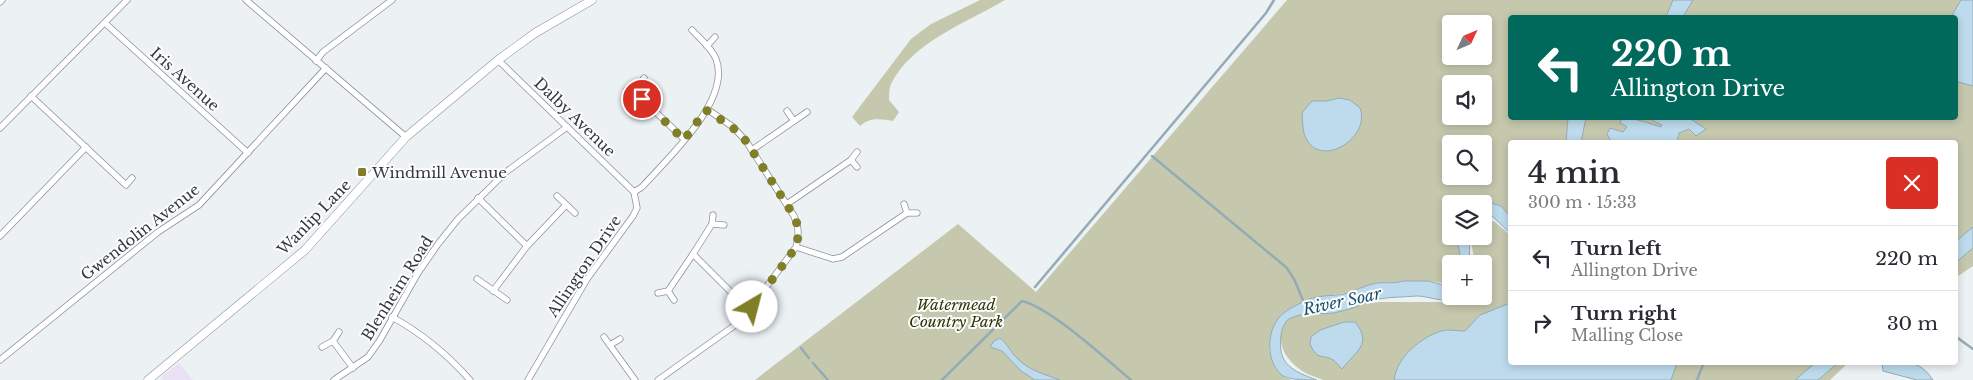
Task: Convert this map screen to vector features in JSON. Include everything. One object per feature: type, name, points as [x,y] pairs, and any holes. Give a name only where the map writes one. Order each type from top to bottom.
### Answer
[{"type":"street","points":[[0,128],[127,0]]},
{"type":"street","points":[[246,0],[406,137]]},
{"type":"street","points":[[316,60],[392,0]]},
{"type":"street","name":"Wanlip Lane","points":[[148,380],[305,250],[406,137],[498,60],[535,33],[592,0]]},
{"type":"street","name":"Iris Avenue","points":[[105,23],[248,153]]},
{"type":"street","points":[[634,192],[642,187],[684,140],[706,110],[716,88],[719,72],[716,60],[692,30]]},
{"type":"street","points":[[706,46],[715,37]]},
{"type":"street","name":"Dalby Avenue","points":[[498,60],[634,192]]},
{"type":"street","name":"Gwendolin Avenue","points":[[0,360],[158,232],[200,205],[326,68]]},
{"type":"street","points":[[637,89],[644,78]]},
{"type":"street","points":[[637,89],[642,99],[684,140]]},
{"type":"street","points":[[627,90],[637,89]]},
{"type":"street","points":[[31,96],[126,185],[132,178]]},
{"type":"street","points":[[658,380],[741,321],[796,247],[799,236],[798,226],[787,204],[746,141],[732,127],[706,110]]},
{"type":"street","points":[[787,111],[794,121]]},
{"type":"street","points":[[752,150],[807,112]]},
{"type":"street","name":"Blenheim Road","points":[[334,380],[368,357],[438,244],[478,198],[506,172],[567,126]]},
{"type":"street","points":[[0,236],[86,147]]},
{"type":"street","points":[[787,204],[851,160],[857,152]]},
{"type":"street","points":[[851,160],[857,167]]},
{"type":"street","name":"Allington Drive","points":[[528,380],[587,279],[634,216],[637,208],[634,192]]},
{"type":"street","points":[[557,196],[576,213]]},
{"type":"street","points":[[478,198],[528,246]]},
{"type":"street","points":[[493,291],[528,246],[566,204]]},
{"type":"street","points":[[904,204],[908,213]]},
{"type":"street","points":[[796,247],[833,259],[842,257],[908,213],[917,213]]},
{"type":"street","points":[[658,293],[668,291],[712,224],[713,215]]},
{"type":"street","points":[[712,224],[724,225]]},
{"type":"street","points":[[693,254],[750,310]]},
{"type":"street","points":[[477,279],[507,300]]},
{"type":"street","points":[[668,291],[674,300]]},
{"type":"street","points":[[392,317],[414,329],[443,351],[470,380]]},
{"type":"street","points":[[322,347],[333,341],[339,332]]},
{"type":"street","points":[[604,337],[635,380]]},
{"type":"street","points":[[610,345],[620,339]]},
{"type":"street","points":[[333,341],[353,368]]},
{"type":"shaded area","points":[[179,363],[193,380],[162,380],[163,375]]},
{"type":"green space","points":[[980,0],[1005,0],[941,35],[912,56],[900,69],[890,86],[889,100],[899,112],[893,121],[871,120],[860,126],[852,117],[911,39],[931,24]]},
{"type":"green space","name":"Watermead Country Park","points":[[1287,0],[1673,0],[1667,15],[1508,15],[1508,120],[1568,120],[1566,140],[1508,140],[1508,214],[1501,206],[1492,204],[1492,195],[1442,195],[1442,245],[1458,245],[1460,254],[1442,255],[1442,283],[1428,281],[1376,283],[1345,293],[1312,298],[1291,309],[1273,329],[1269,349],[1275,368],[1284,377],[1292,380],[755,380],[958,224],[1036,292]]},
{"type":"green space","points":[[1693,0],[1973,0],[1973,266],[1958,276],[1958,140],[1578,140],[1584,120],[1958,120],[1958,15],[1684,15]]},
{"type":"green space","points":[[1492,221],[1508,233],[1508,365],[1846,365],[1830,380],[1323,380],[1301,370],[1283,350],[1281,343],[1282,329],[1290,315],[1379,302],[1442,302],[1442,305],[1492,305],[1492,255],[1473,255],[1472,245],[1492,245]]},
{"type":"water","points":[[1673,0],[1693,0],[1684,15],[1667,15]]},
{"type":"water","points":[[1961,0],[1973,0],[1973,86],[1958,82],[1958,15],[1952,15]]},
{"type":"water","points":[[1339,98],[1350,100],[1360,108],[1362,119],[1359,129],[1344,145],[1334,150],[1324,151],[1314,148],[1304,134],[1302,113],[1312,101],[1327,101]]},
{"type":"water","points":[[1568,120],[1586,120],[1581,140],[1566,140]]},
{"type":"water","points":[[1621,120],[1637,120],[1661,127],[1662,125],[1652,120],[1692,120],[1706,129],[1696,136],[1689,129],[1679,133],[1677,140],[1610,140],[1607,134],[1610,128],[1623,132],[1627,127],[1620,123]]},
{"type":"water","points":[[1492,203],[1501,206],[1508,214],[1508,231],[1492,216]]},
{"type":"water","points":[[1973,227],[1973,248],[1958,260],[1958,240]]},
{"type":"water","points":[[1458,245],[1470,245],[1469,255],[1460,254]]},
{"type":"water","name":"River Soar","points":[[1428,281],[1442,285],[1442,299],[1422,296],[1383,298],[1338,312],[1295,316],[1287,320],[1281,335],[1280,345],[1284,360],[1294,370],[1317,380],[1299,380],[1283,376],[1277,370],[1270,353],[1271,334],[1279,318],[1285,312],[1313,298],[1344,294],[1377,283]]},
{"type":"water","points":[[1508,304],[1508,365],[1676,365],[1671,380],[1394,380],[1396,372],[1405,356],[1425,338],[1444,330],[1465,331],[1480,315]]},
{"type":"water","points":[[1344,322],[1355,322],[1363,336],[1357,352],[1342,369],[1333,360],[1315,353],[1310,344],[1311,337],[1320,330]]},
{"type":"water","points":[[1000,338],[1022,363],[1038,372],[1060,380],[1035,380],[1021,371],[1002,351],[990,347],[994,341]]},
{"type":"water","points":[[1813,365],[1836,365],[1818,380],[1795,380]]},
{"type":"water","points":[[1882,365],[1917,365],[1928,373],[1933,380],[1917,380],[1883,371]]},
{"type":"waterway","points":[[1035,287],[1266,13],[1274,0]]},
{"type":"waterway","name":"River Soar","points":[[1152,156],[1287,268],[1295,281],[1304,303]]},
{"type":"waterway","points":[[942,380],[1022,301],[1048,313],[1131,380]]},
{"type":"waterway","points":[[1958,338],[1973,349]]},
{"type":"waterway","points":[[801,348],[809,358]]},
{"type":"waterway","points":[[813,363],[828,380]]},
{"type":"waterway","points":[[1697,380],[1703,365]]},
{"type":"place","name":"Windmill Avenue","points":[[362,172]]},
{"type":"route","points":[[642,99],[684,140],[706,110],[720,117],[746,141],[794,216],[799,236],[796,247],[752,307]]}]
